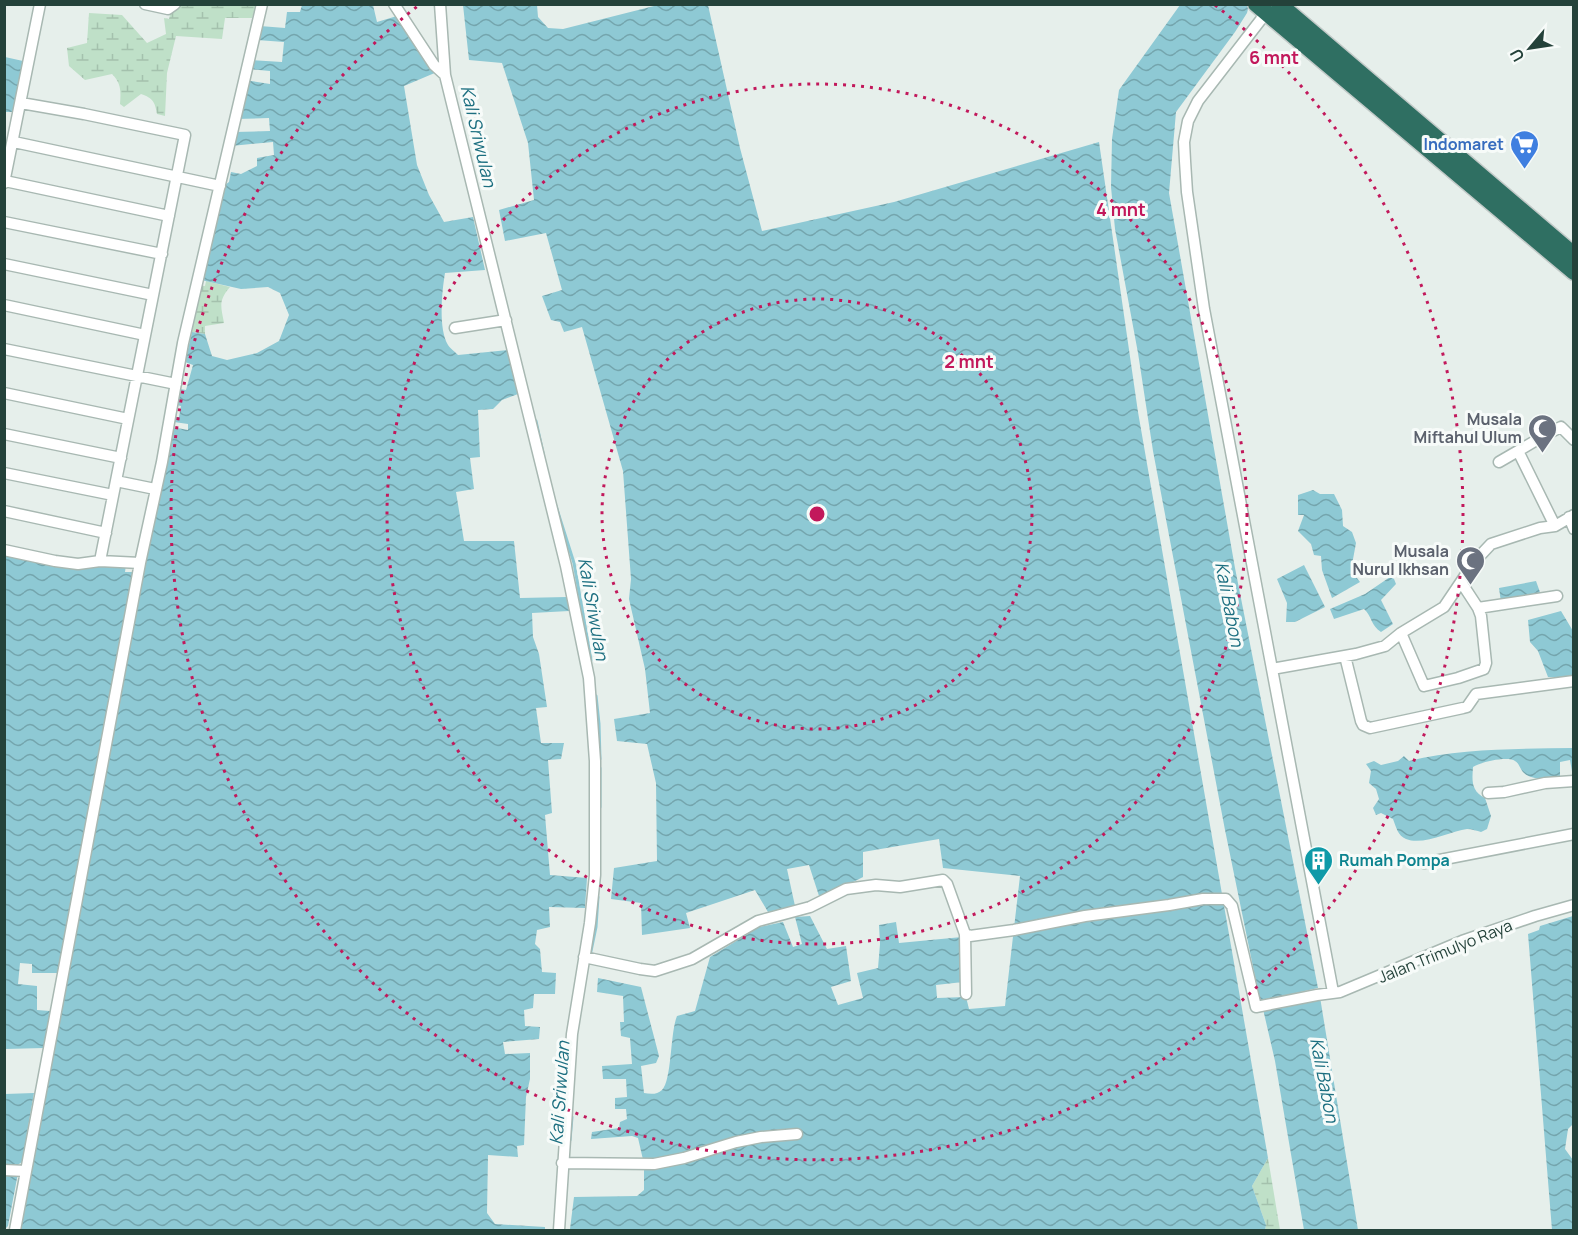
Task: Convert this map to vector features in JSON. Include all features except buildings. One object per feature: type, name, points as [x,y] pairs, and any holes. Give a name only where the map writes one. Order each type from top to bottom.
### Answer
[{"type":"highway","points":[[1267,7],[1574,255]]},
{"type":"highway","points":[[1267,7],[1574,272]]},
{"type":"street","points":[[40,4],[21,103],[10,146],[5,182],[169,216]]},
{"type":"street","points":[[145,4],[168,9],[175,4]]},
{"type":"street","points":[[15,1230],[140,563],[176,384],[196,287],[262,4]]},
{"type":"street","points":[[394,4],[434,65],[445,75]]},
{"type":"street","points":[[440,4],[445,75],[566,566],[589,678],[596,761],[595,876],[590,923],[572,1034],[559,1230]]},
{"type":"street","points":[[1267,7],[1198,101],[1188,121],[1184,142],[1187,192],[1204,309],[1333,992]]},
{"type":"street","points":[[21,103],[185,135],[100,561]]},
{"type":"street","points":[[10,146],[220,186]]},
{"type":"street","points":[[4,222],[162,254]]},
{"type":"street","points":[[4,264],[153,295]]},
{"type":"street","points":[[4,306],[146,335]]},
{"type":"street","points":[[455,328],[506,320]]},
{"type":"street","points":[[4,350],[176,384]]},
{"type":"street","points":[[4,393],[128,419]]},
{"type":"street","points":[[1499,462],[1561,427],[1574,440]]},
{"type":"street","points":[[4,434],[121,458]]},
{"type":"street","points":[[1518,451],[1555,526]]},
{"type":"street","points":[[4,473],[113,495]]},
{"type":"street","points":[[116,481],[155,489]]},
{"type":"street","points":[[4,511],[106,533]]},
{"type":"street","points":[[1272,669],[1381,648],[1440,610],[1475,561],[1491,544],[1540,528],[1555,526],[1571,516],[1574,529]]},
{"type":"street","points":[[4,550],[78,564],[100,561],[140,563]]},
{"type":"street","points":[[1401,633],[1424,686],[1458,678],[1486,667],[1483,622],[1478,608],[1461,582]]},
{"type":"street","points":[[1478,608],[1557,596]]},
{"type":"street","points":[[1345,656],[1361,721],[1363,725],[1370,728],[1463,708],[1476,694],[1574,681]]},
{"type":"street","points":[[1488,793],[1545,783],[1573,781]]},
{"type":"street","points":[[1424,863],[1574,834]]},
{"type":"street","points":[[584,957],[655,971],[680,964],[705,953],[758,921],[810,907],[846,889],[876,885],[900,887],[940,879],[947,884],[965,934],[966,994]]},
{"type":"street","name":"Jalan Trimulyo Raya","points":[[965,934],[970,936],[1014,930],[1084,916],[1203,899],[1226,899],[1232,906],[1256,1007],[1340,992],[1462,942],[1574,905]]},
{"type":"street","points":[[562,1163],[654,1164],[684,1158],[736,1142],[797,1134]]},
{"type":"street","points":[[4,1170],[26,1171]]},
{"type":"green space","points":[[179,5],[256,5],[252,18],[225,18],[222,39],[176,36],[167,73],[165,116],[157,114],[153,101],[141,94],[124,107],[120,104],[120,88],[112,74],[85,80],[69,66],[67,48],[87,43],[89,13],[122,15],[147,43],[166,34],[164,18],[169,19],[171,11],[178,10]]},
{"type":"green space","points":[[206,281],[230,287],[221,304],[224,323],[205,326],[205,334],[192,332],[199,285],[205,286]]},
{"type":"green space","points":[[1268,1158],[1280,1230],[1265,1230],[1266,1225],[1252,1186]]},
{"type":"water","points":[[302,5],[373,5],[377,22],[397,16],[437,72],[404,86],[417,165],[429,195],[444,222],[473,217],[485,270],[445,273],[442,309],[445,338],[458,355],[508,350],[518,394],[502,400],[493,409],[478,410],[480,457],[470,458],[474,489],[456,492],[464,541],[514,541],[520,598],[567,597],[569,611],[532,613],[533,637],[539,654],[547,707],[536,708],[541,743],[564,743],[561,759],[548,760],[552,813],[545,815],[550,875],[587,878],[585,908],[549,907],[550,927],[537,930],[535,944],[540,949],[542,972],[556,973],[555,994],[534,994],[533,1008],[524,1010],[525,1026],[540,1027],[539,1039],[503,1042],[505,1054],[530,1053],[524,1145],[517,1146],[518,1157],[488,1155],[487,1213],[495,1224],[545,1227],[545,1230],[18,1230],[172,427],[188,430],[188,424],[174,422],[174,417],[179,417],[181,406],[176,405],[180,389],[186,390],[193,365],[185,362],[192,332],[205,334],[212,356],[227,360],[257,353],[279,341],[289,315],[280,293],[268,287],[241,289],[201,280],[222,187],[229,182],[231,172],[241,174],[257,166],[257,158],[274,155],[273,142],[231,146],[234,132],[270,131],[269,118],[236,119],[245,80],[270,84],[270,71],[248,69],[249,60],[282,62],[284,42],[257,40],[260,26],[285,28],[287,12],[300,12]]},
{"type":"water","points":[[463,5],[537,5],[538,17],[548,28],[563,29],[658,5],[708,5],[740,148],[762,231],[894,202],[1099,142],[1138,412],[1268,1158],[1252,1186],[1266,1225],[1265,1230],[570,1229],[574,1197],[637,1196],[644,1190],[644,1164],[638,1138],[632,1136],[591,1139],[592,1132],[619,1128],[620,1122],[627,1119],[626,1109],[615,1109],[615,1098],[627,1097],[626,1079],[603,1079],[602,1066],[632,1064],[630,1038],[621,1036],[620,1022],[624,1022],[623,996],[597,992],[598,978],[641,987],[659,1056],[656,1063],[641,1066],[644,1093],[656,1093],[662,1090],[668,1077],[677,1016],[695,1011],[710,957],[759,927],[783,922],[793,947],[802,944],[795,917],[810,916],[827,949],[846,946],[851,981],[831,987],[838,1005],[863,998],[857,973],[878,968],[879,925],[896,922],[899,943],[962,937],[963,982],[936,985],[937,998],[966,997],[969,1009],[1005,1006],[1020,876],[943,868],[939,839],[863,852],[863,877],[820,899],[809,865],[787,869],[795,906],[768,912],[755,890],[686,913],[690,928],[642,935],[641,903],[611,899],[614,868],[657,861],[656,783],[647,744],[617,741],[614,719],[650,713],[645,669],[629,599],[631,579],[623,471],[582,327],[564,332],[560,322],[551,320],[542,296],[562,290],[546,233],[505,241],[499,210],[534,200],[528,143],[502,63],[469,60]]},
{"type":"water","name":"Kali Babon","points":[[1180,5],[1249,5],[1247,13],[1235,32],[1176,112],[1169,193],[1235,568],[1318,988],[1260,1001],[1153,451],[1115,229],[1111,187],[1112,139],[1119,90]]},
{"type":"water","points":[[5,57],[23,61],[14,112],[5,112]]},
{"type":"water","points":[[1313,490],[1320,494],[1334,494],[1342,510],[1343,526],[1352,532],[1356,543],[1351,570],[1360,582],[1332,598],[1322,570],[1321,556],[1314,555],[1311,544],[1298,531],[1304,515],[1298,515],[1298,495]]},
{"type":"water","points":[[4,554],[78,570],[102,565],[126,565],[125,572],[133,572],[58,973],[32,973],[32,964],[20,963],[18,984],[37,986],[37,1010],[50,1011],[44,1048],[5,1049]]},
{"type":"water","points":[[1304,565],[1325,607],[1295,622],[1286,622],[1287,603],[1277,579]]},
{"type":"water","points":[[1390,577],[1396,584],[1381,600],[1393,624],[1381,632],[1375,627],[1364,609],[1334,619],[1330,609],[1365,594]]},
{"type":"water","points":[[1536,581],[1541,595],[1501,602],[1499,588]]},
{"type":"water","points":[[1561,611],[1573,631],[1573,678],[1548,677],[1538,651],[1530,642],[1528,620]]},
{"type":"water","points":[[1573,748],[1573,777],[1570,760],[1560,762],[1560,776],[1547,779],[1527,775],[1516,762],[1506,759],[1494,760],[1473,767],[1473,785],[1477,792],[1485,798],[1491,816],[1487,829],[1481,832],[1467,829],[1413,841],[1401,836],[1393,819],[1381,813],[1376,815],[1373,808],[1379,799],[1376,789],[1369,783],[1371,771],[1366,764],[1374,761],[1381,765],[1398,761],[1404,756],[1409,761],[1470,751]]},
{"type":"water","points":[[1573,916],[1574,1123],[1568,1129],[1565,1149],[1573,1160],[1573,1230],[1552,1230],[1528,934],[1539,930],[1540,926]]},
{"type":"water","name":"Kali Babon","points":[[1320,997],[1358,1230],[1304,1230],[1275,1061],[1263,1009]]},
{"type":"water","points":[[34,1093],[22,1162],[16,1166],[5,1166],[5,1094]]},
{"type":"water","points":[[5,1173],[18,1173],[8,1226],[5,1229]]},
{"type":"waterway","name":"Kali Sriwulan","points":[[536,421],[543,453]]},
{"type":"waterway","name":"Kali Sriwulan","points":[[556,506],[574,563],[591,660]]},
{"type":"waterway","name":"Kali Sriwulan","points":[[596,696],[600,759]]},
{"type":"waterway","name":"Kali Sriwulan","points":[[600,768],[600,807]]},
{"type":"waterway","name":"Kali Sriwulan","points":[[590,956],[596,927],[598,897]]},
{"type":"waterway","name":"Kali Sriwulan","points":[[570,1140],[572,1117]]},
{"type":"place","name":"Indomaret","points":[[1525,170]]},
{"type":"place","name":"Musala Miftahul Ulum","points":[[1543,454]]},
{"type":"place","name":"Musala Nurul Ikhsan","points":[[1470,586]]},
{"type":"place","name":"Rumah Pompa","points":[[1318,886]]}]
